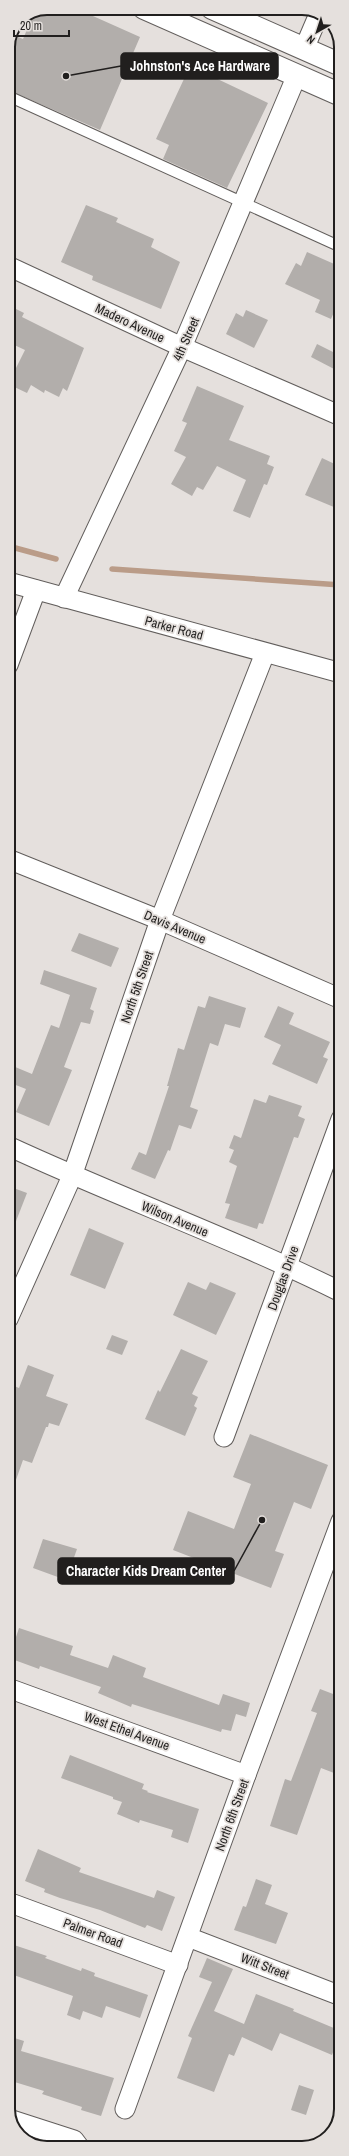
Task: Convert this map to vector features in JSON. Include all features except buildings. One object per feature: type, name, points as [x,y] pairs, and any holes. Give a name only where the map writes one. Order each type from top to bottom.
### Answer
[{"type":"main road","points":[[160,15],[334,92]]},
{"type":"main road","points":[[228,15],[334,62]]},
{"type":"street","points":[[304,49],[317,19]]},
{"type":"street","name":"4th Street","points":[[64,598],[182,347],[297,75]]},
{"type":"street","name":"Madero Avenue","points":[[15,269],[182,347],[334,413]]},
{"type":"street","name":"Parker Road","points":[[15,584],[265,654],[334,671]]},
{"type":"street","points":[[15,646],[36,590]]},
{"type":"street","name":"North 5th Street","points":[[15,1303],[72,1176],[160,920],[265,654]]},
{"type":"street","name":"Davis Avenue","points":[[15,862],[160,920],[334,996]]},
{"type":"street","name":"Douglas Drive","points":[[224,1437],[334,1138]]},
{"type":"street","name":"Wilson Avenue","points":[[15,1149],[72,1176],[288,1266],[334,1289]]},
{"type":"street","name":"North 6th Street","points":[[125,2109],[246,1775],[334,1540]]},
{"type":"street","name":"West Ethel Avenue","points":[[15,1691],[246,1775]]},
{"type":"street","name":"Palmer Road","points":[[15,1905],[178,1965]]},
{"type":"street","name":"Witt Street","points":[[188,1937],[334,1993]]},
{"type":"street","points":[[18,2122],[75,2141]]},
{"type":"lane","points":[[15,99],[334,245]]},
{"type":"waterway","points":[[15,548],[56,559]]},
{"type":"waterway","points":[[112,569],[334,585]]},
{"type":"place","name":"Johnston's Ace Hardware","points":[[66,76]]},
{"type":"place","name":"Character Kids Dream Center","points":[[262,1520]]}]
